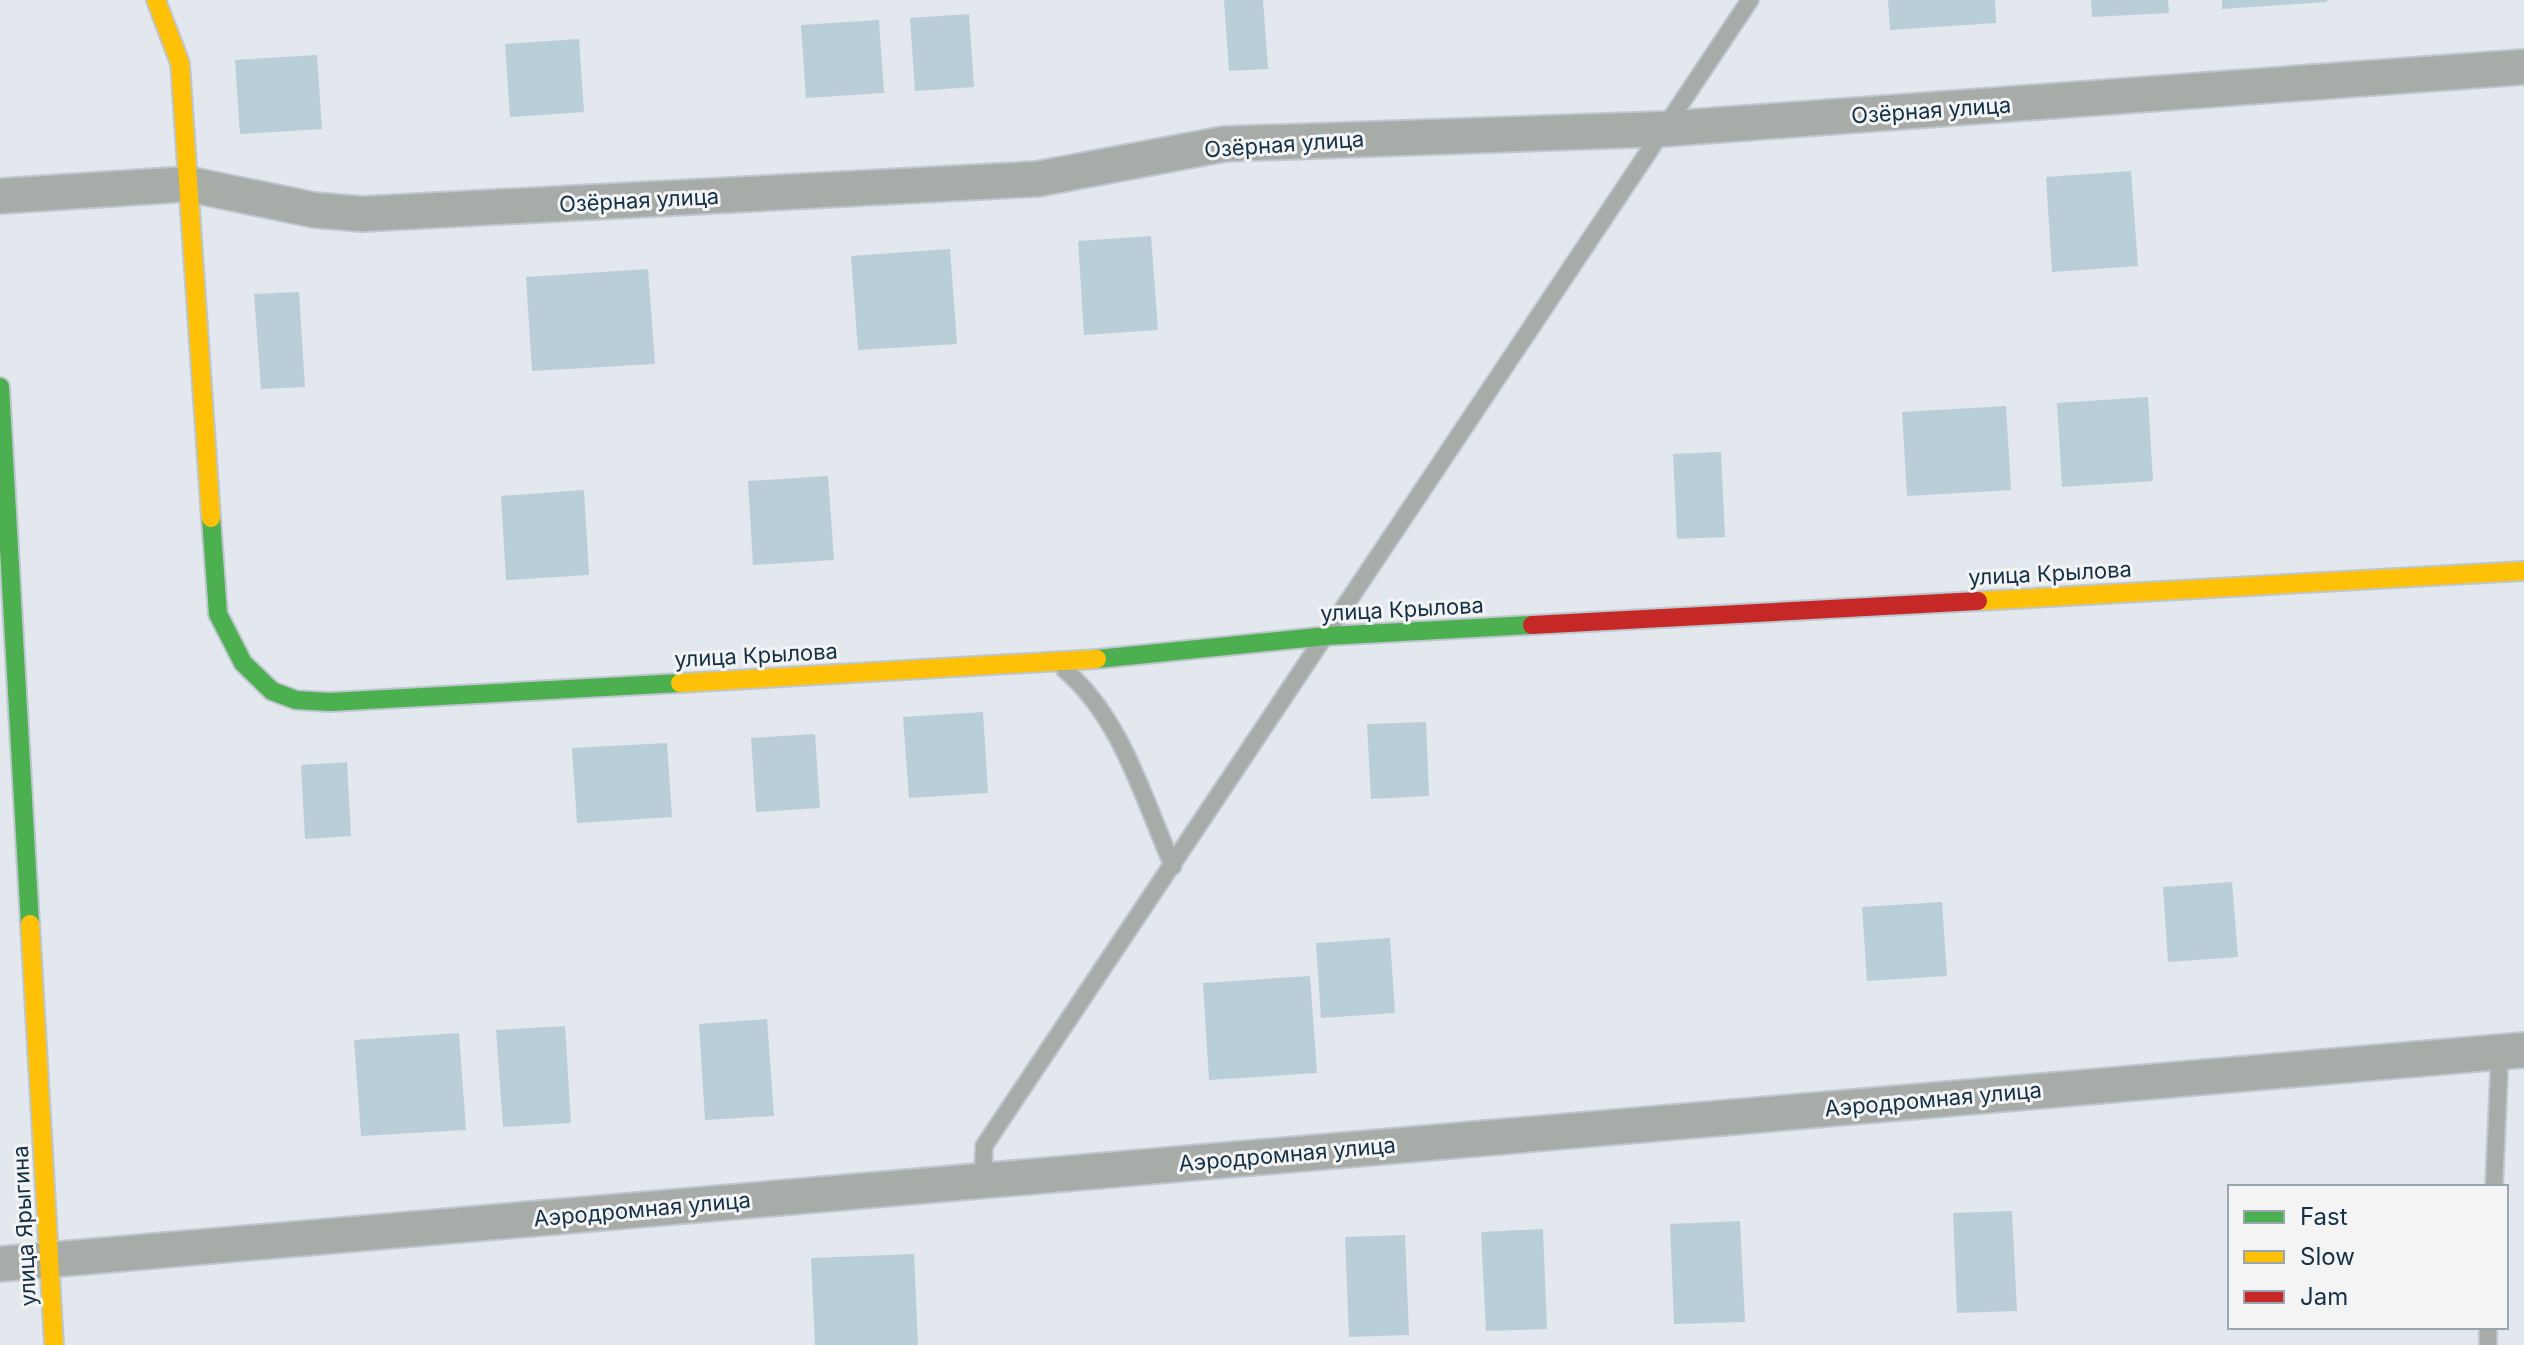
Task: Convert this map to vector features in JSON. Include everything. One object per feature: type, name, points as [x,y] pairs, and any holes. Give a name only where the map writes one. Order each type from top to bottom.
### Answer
[{"type":"street","points":[[156,0],[166,19],[180,63],[188,184]]},
{"type":"street","name":"Озёрная улица","points":[[0,196],[188,184],[314,210],[362,214],[1037,179],[1224,144],[1663,129],[2524,67]]},
{"type":"street","name":"улица Крылова","points":[[188,184],[218,614],[235,652],[257,681],[285,698],[330,702],[1057,663],[1327,636],[2524,571]]},
{"type":"street","name":"улица Ярыгина","points":[[0,387],[54,1345]]},
{"type":"street","name":"Аэродромная улица","points":[[0,1264],[2512,1050]]},
{"type":"lane","points":[[983,1181],[984,1146],[1750,0]]},
{"type":"lane","points":[[1057,663],[1089,691],[1106,714],[1173,866]]},
{"type":"lane","points":[[0,739],[21,741]]},
{"type":"lane","points":[[2494,1185],[2512,1050]]},
{"type":"building","points":[[1224,0],[1263,0],[1268,69],[1229,71]]},
{"type":"building","points":[[1888,0],[1995,0],[1996,23],[1890,30]]},
{"type":"building","points":[[2091,0],[2168,0],[2169,13],[2092,17]]},
{"type":"building","points":[[2222,0],[2327,0],[2327,2],[2222,9]]},
{"type":"building","points":[[969,14],[974,87],[915,91],[910,18]]},
{"type":"building","points":[[879,20],[884,93],[806,98],[801,25]]},
{"type":"building","points":[[579,39],[584,112],[510,117],[505,44]]},
{"type":"building","points":[[317,55],[322,129],[240,134],[235,60]]},
{"type":"building","points":[[2131,171],[2138,266],[2052,272],[2046,177]]},
{"type":"building","points":[[1151,236],[1158,330],[1084,335],[1078,241]]},
{"type":"building","points":[[950,249],[957,344],[858,350],[851,256]]},
{"type":"building","points":[[648,269],[655,364],[532,371],[526,277]]},
{"type":"building","points":[[299,292],[305,387],[261,389],[254,294]]},
{"type":"building","points":[[2148,397],[2153,481],[2062,487],[2057,403]]},
{"type":"building","points":[[2006,406],[2011,490],[1907,496],[1902,412]]},
{"type":"building","points":[[1721,452],[1725,537],[1677,539],[1673,454]]},
{"type":"building","points":[[828,476],[834,560],[753,565],[748,481]]},
{"type":"building","points":[[584,490],[589,575],[506,580],[501,496]]},
{"type":"building","points":[[983,712],[988,793],[909,798],[903,717]]},
{"type":"building","points":[[1426,722],[1429,796],[1371,799],[1367,724]]},
{"type":"building","points":[[815,734],[820,808],[756,812],[751,738]]},
{"type":"building","points":[[667,743],[672,817],[577,823],[572,748]]},
{"type":"building","points":[[347,762],[351,836],[305,839],[301,765]]},
{"type":"building","points":[[2232,882],[2238,957],[2168,962],[2163,887]]},
{"type":"building","points":[[1942,902],[1947,976],[1867,981],[1862,907]]},
{"type":"building","points":[[1390,938],[1395,1013],[1321,1018],[1316,943]]},
{"type":"building","points":[[1310,976],[1317,1073],[1209,1080],[1203,983]]},
{"type":"building","points":[[767,1019],[774,1116],[705,1120],[699,1024]]},
{"type":"building","points":[[565,1026],[571,1123],[503,1127],[496,1030]]},
{"type":"building","points":[[459,1033],[466,1130],[361,1136],[354,1040]]},
{"type":"building","points":[[2012,1211],[2017,1311],[1957,1313],[1953,1213]]},
{"type":"building","points":[[1740,1221],[1745,1322],[1674,1324],[1670,1224]]},
{"type":"building","points":[[1543,1229],[1547,1329],[1486,1331],[1481,1232]]},
{"type":"building","points":[[1405,1235],[1409,1335],[1349,1337],[1345,1237]]},
{"type":"building","points":[[914,1254],[918,1345],[815,1345],[811,1258]]},
{"type":"traffic: fast","points":[[0,387],[30,924]]},
{"type":"traffic: fast","points":[[211,518],[218,614],[243,663],[272,691],[296,700],[330,702],[680,683]]},
{"type":"traffic: fast","points":[[1097,659],[1327,636],[1532,625]]},
{"type":"traffic: slow","points":[[156,0],[180,63],[211,518]]},
{"type":"traffic: slow","points":[[1978,601],[2524,571]]},
{"type":"traffic: slow","points":[[680,683],[1097,659]]},
{"type":"traffic: slow","points":[[30,924],[54,1345]]},
{"type":"traffic: jam","points":[[1532,625],[1978,601]]}]
